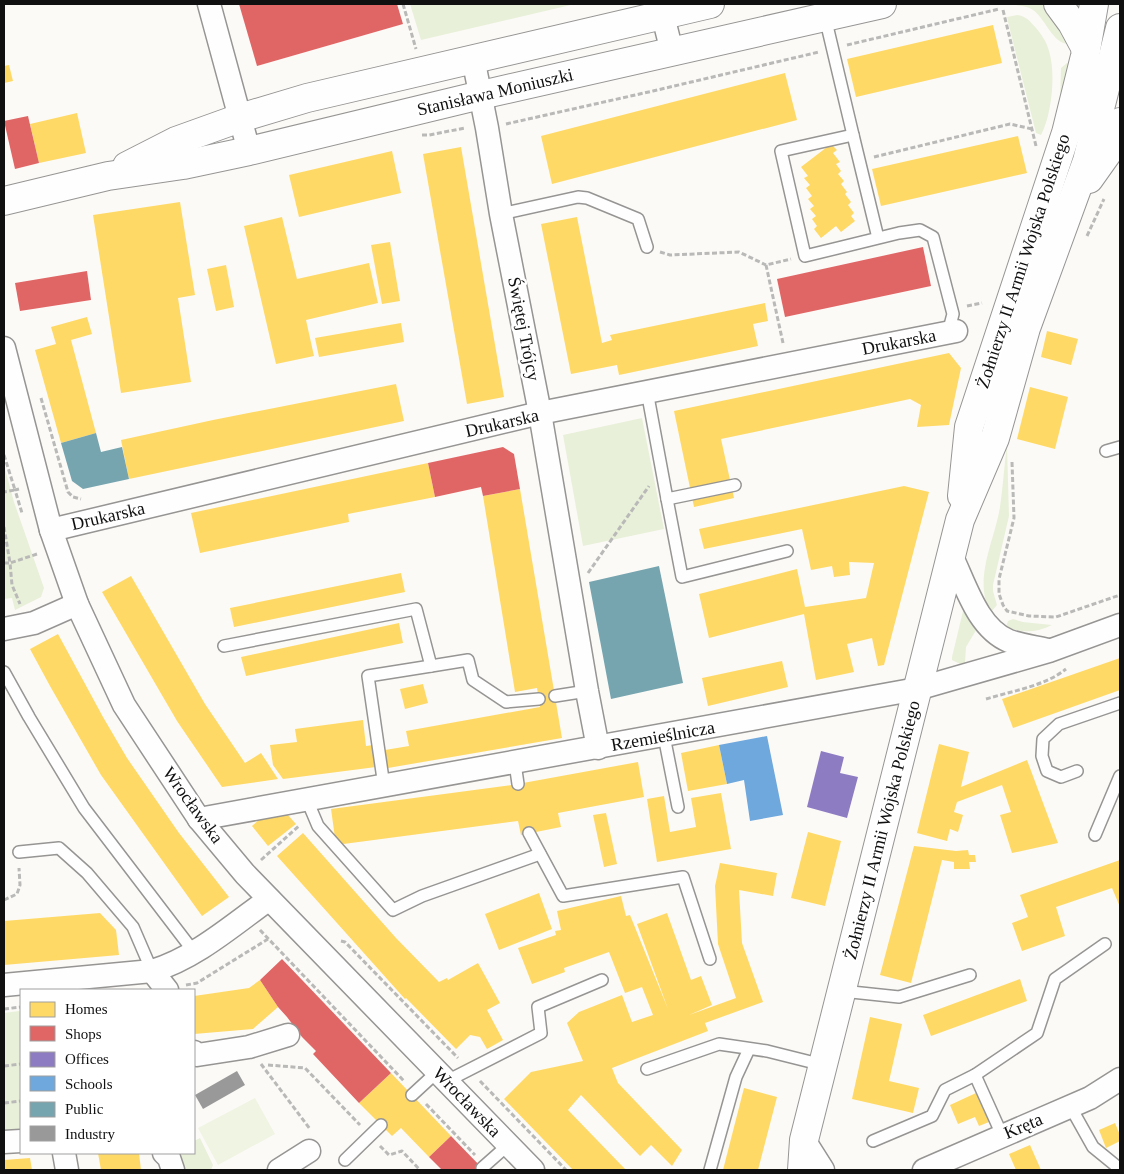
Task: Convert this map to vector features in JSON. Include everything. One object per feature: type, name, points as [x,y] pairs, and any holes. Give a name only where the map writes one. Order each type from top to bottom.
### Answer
[{"type":"street","points":[[209,4],[249,151]]},
{"type":"street","name":"Stanisława Moniuszki","points":[[108,176],[176,141],[240,118],[307,98],[662,10],[710,4]]},
{"type":"street","name":"Stanisława Moniuszki","points":[[4,201],[108,176],[182,165],[249,151],[480,95],[882,4]]},
{"type":"street","points":[[1058,4],[1072,23],[1086,49]]},
{"type":"street","name":"Żołnierzy II Armii Wojska Polskiego","points":[[960,520],[969,427],[1066,133],[1086,49],[1094,4]]},
{"type":"street","points":[[662,10],[672,52]]},
{"type":"street","name":"Żołnierzy II Armii Wojska Polskiego","points":[[802,1170],[804,1140],[960,520],[995,438],[1026,328],[1088,161],[1120,28]]},
{"type":"street","name":"Świętej Trójcy","points":[[473,58],[480,95],[500,128],[501,214],[540,413],[598,748]]},
{"type":"street","points":[[1074,201],[1112,148],[1120,122]]},
{"type":"street","name":"Drukarska","points":[[52,530],[540,413],[952,332]]},
{"type":"street","name":"Wrocławska","points":[[4,348],[52,530],[76,604],[124,705],[199,819],[269,899],[533,1170]]},
{"type":"street","points":[[951,555],[974,604],[983,621],[990,629],[1008,640],[1049,650]]},
{"type":"street","points":[[4,629],[34,623],[76,604]]},
{"type":"street","name":"Rzemieślnicza","points":[[199,819],[310,807],[384,786],[516,773],[598,748],[917,689],[1049,650],[1120,625]]},
{"type":"street","points":[[4,985],[44,986],[152,971],[170,966],[194,952],[269,899]]},
{"type":"street","points":[[152,971],[166,989]]},
{"type":"street","points":[[195,1053],[197,1055],[255,1056],[288,1034]]},
{"type":"street","name":"Kręta","points":[[924,1170],[1090,1098],[1120,1079]]},
{"type":"street","points":[[804,1140],[823,1170]]},
{"type":"street","name":"Żołnierzy II Armii Wojska Polskiego","points":[[790,1170],[804,1140]]},
{"type":"street","points":[[4,1142],[20,1141]]},
{"type":"street","points":[[279,1170],[310,1142]]},
{"type":"street","points":[[64,1154],[67,1170]]},
{"type":"street","points":[[165,1154],[169,1158],[173,1170]]},
{"type":"lane","points":[[825,17],[878,238]]},
{"type":"lane","points":[[853,135],[781,151],[805,256],[899,233],[920,230],[933,237],[952,309],[952,332]]},
{"type":"lane","points":[[501,214],[578,197],[587,198],[638,219],[648,247]]},
{"type":"lane","points":[[647,391],[682,578],[787,551]]},
{"type":"lane","points":[[1106,451],[1120,447]]},
{"type":"lane","points":[[667,499],[735,485]]},
{"type":"lane","points":[[224,646],[416,609],[431,666]]},
{"type":"lane","points":[[384,786],[368,676],[468,660],[474,680],[506,702],[539,699]]},
{"type":"lane","points":[[4,672],[29,718],[84,808],[194,952]]},
{"type":"lane","points":[[555,696],[587,691]]},
{"type":"lane","points":[[1077,771],[1060,777],[1047,771],[1042,756],[1043,738],[1059,724],[1120,703]]},
{"type":"lane","points":[[664,736],[678,807]]},
{"type":"lane","points":[[1095,835],[1120,776]]},
{"type":"lane","points":[[310,807],[318,826],[393,910],[422,896],[540,854]]},
{"type":"lane","points":[[529,833],[563,896],[683,877],[710,959]]},
{"type":"lane","points":[[19,852],[59,848],[66,854],[87,873],[133,927],[152,971]]},
{"type":"lane","points":[[873,1141],[932,1116],[945,1090],[975,1075],[1037,1033],[1055,979],[1105,944]]},
{"type":"lane","points":[[842,990],[899,997],[970,975]]},
{"type":"lane","points":[[413,1094],[442,1076],[541,1034],[538,1007],[602,980]]},
{"type":"lane","points":[[647,1069],[719,1044],[823,1065]]},
{"type":"lane","points":[[710,1170],[736,1078],[749,1049]]},
{"type":"lane","points":[[975,1075],[1002,1135]]},
{"type":"lane","points":[[1070,1106],[1093,1148],[1120,1169]]},
{"type":"lane","points":[[345,1160],[381,1125]]},
{"type":"lane","points":[[483,1167],[508,1145]]},
{"type":"path","points":[[403,4],[416,49]]},
{"type":"path","points":[[429,135],[469,127],[500,128],[1001,9],[1038,154]]},
{"type":"path","points":[[859,160],[1010,124],[1032,129]]},
{"type":"path","points":[[463,128],[466,132]]},
{"type":"path","points":[[1084,243],[1108,190]]},
{"type":"path","points":[[648,247],[670,255],[739,252],[766,265],[805,256]]},
{"type":"path","points":[[766,265],[783,344],[774,346]]},
{"type":"path","points":[[952,309],[982,303]]},
{"type":"path","points":[[41,398],[68,492],[73,497],[80,499],[89,497]]},
{"type":"path","points":[[4,455],[24,518]]},
{"type":"path","points":[[1012,458],[1014,518],[999,579],[999,594],[1003,605],[1007,610],[1030,616],[1056,617],[1120,595]]},
{"type":"path","points":[[588,574],[661,469]]},
{"type":"path","points":[[4,492],[14,490]]},
{"type":"path","points":[[4,527],[12,585],[22,610]]},
{"type":"path","points":[[4,563],[37,555],[34,545]]},
{"type":"path","points":[[986,699],[1032,686],[1058,675],[1068,668]]},
{"type":"path","points":[[261,860],[310,807]]},
{"type":"path","points":[[4,900],[17,894],[20,885],[19,852]]},
{"type":"path","points":[[246,916],[483,1167]]},
{"type":"path","points":[[171,989],[197,983],[268,939]]},
{"type":"path","points":[[255,1056],[306,1068],[389,1155],[402,1152],[420,1170]]},
{"type":"path","points":[[255,1056],[310,1142]]},
{"type":"path","points":[[4,1066],[20,1064]]},
{"type":"path","points":[[4,1103],[20,1101]]},
{"type":"green space","points":[[410,4],[575,4],[421,40]]},
{"type":"green space","points":[[1006,4],[1045,4],[1071,44],[1059,41],[1038,14],[1030,8]]},
{"type":"green space","points":[[1017,15],[1028,19],[1044,38],[1051,60],[1052,93],[1048,116],[1041,135],[1036,133],[1007,17]]},
{"type":"green space","points":[[1067,63],[1069,64],[1060,103],[1061,68]]},
{"type":"green space","points":[[642,418],[664,529],[583,546],[563,435]]},
{"type":"green space","points":[[1007,445],[1009,516],[993,585],[997,605],[991,612],[986,600],[984,574],[1000,507]]},
{"type":"green space","points":[[4,465],[14,502],[44,588],[41,597],[15,610],[12,598],[4,599]]},
{"type":"green space","points":[[964,607],[978,627],[966,647],[965,663],[960,664],[952,660],[952,657]]},
{"type":"green space","points":[[1013,619],[1052,625],[1041,630],[1029,631],[1006,627],[1008,621]]},
{"type":"green space","points":[[19,1011],[20,1012],[20,1133],[4,1134],[4,1013]]},
{"type":"green space","points":[[255,1098],[275,1134],[218,1165],[198,1128]]},
{"type":"green space","points":[[200,1138],[213,1165],[211,1170],[184,1170],[181,1154],[195,1154],[195,1140]]},
{"type":"building: Homes","points":[[993,25],[1002,63],[856,97],[847,59]]},
{"type":"building: Homes","points":[[9,65],[13,81],[4,83],[4,66]]},
{"type":"building: Homes","points":[[785,73],[797,120],[552,184],[541,136]]},
{"type":"building: Homes","points":[[77,113],[86,153],[39,163],[30,124]]},
{"type":"building: Homes","points":[[1018,136],[1027,173],[881,206],[872,169]]},
{"type":"building: Homes","points":[[831,144],[837,150],[833,153],[840,162],[836,164],[841,171],[838,174],[844,181],[841,184],[851,202],[848,205],[854,213],[851,216],[855,221],[841,232],[836,226],[821,238],[814,229],[817,226],[812,219],[816,216],[810,209],[814,206],[808,199],[812,196],[806,188],[810,185],[804,178],[808,176],[801,167]]},
{"type":"building: Homes","points":[[461,147],[504,397],[467,404],[423,154]]},
{"type":"building: Homes","points":[[392,151],[401,193],[299,217],[289,175]]},
{"type":"building: Homes","points":[[180,202],[195,295],[178,298],[191,382],[121,393],[93,215]]},
{"type":"building: Homes","points":[[282,217],[297,279],[369,263],[378,303],[306,320],[314,356],[276,364],[244,226]]},
{"type":"building: Homes","points":[[577,217],[602,343],[612,340],[610,335],[765,303],[768,321],[753,324],[758,346],[619,375],[617,365],[571,374],[541,224]]},
{"type":"building: Homes","points":[[390,242],[400,301],[382,304],[371,245]]},
{"type":"building: Homes","points":[[226,265],[234,307],[216,311],[207,269]]},
{"type":"building: Homes","points":[[87,317],[92,334],[71,340],[96,433],[61,443],[35,350],[56,344],[51,327]]},
{"type":"building: Homes","points":[[401,323],[404,342],[319,357],[315,338]]},
{"type":"building: Homes","points":[[1047,331],[1078,339],[1071,365],[1041,357]]},
{"type":"building: Homes","points":[[949,353],[961,368],[949,425],[917,427],[921,405],[910,399],[721,439],[734,498],[694,507],[674,411]]},
{"type":"building: Homes","points":[[396,384],[404,421],[129,479],[121,440]]},
{"type":"building: Homes","points":[[1030,387],[1068,397],[1055,449],[1017,439]]},
{"type":"building: Homes","points":[[428,463],[435,497],[348,514],[349,522],[200,553],[191,513]]},
{"type":"building: Homes","points":[[904,486],[929,492],[884,665],[878,666],[872,638],[847,644],[854,672],[816,680],[804,614],[709,638],[699,594],[797,569],[805,607],[866,598],[874,563],[849,562],[850,575],[834,577],[832,566],[811,570],[802,529],[704,549],[699,529]]},
{"type":"building: Homes","points":[[520,489],[562,738],[388,768],[385,750],[409,746],[406,731],[540,707],[537,688],[515,692],[483,496]]},
{"type":"building: Homes","points":[[401,573],[405,592],[234,627],[230,608]]},
{"type":"building: Homes","points":[[131,576],[205,704],[245,763],[261,753],[278,779],[222,787],[177,721],[102,592]]},
{"type":"building: Homes","points":[[399,623],[403,643],[246,676],[241,657]]},
{"type":"building: Homes","points":[[58,634],[127,758],[179,833],[229,897],[202,916],[101,775],[30,649]]},
{"type":"building: Homes","points":[[1120,658],[1120,690],[1013,728],[1002,699]]},
{"type":"building: Homes","points":[[782,661],[788,687],[708,706],[702,678]]},
{"type":"building: Homes","points":[[423,684],[428,703],[405,709],[400,689]]},
{"type":"building: Homes","points":[[363,720],[366,746],[373,745],[376,767],[283,779],[273,765],[270,745],[297,742],[295,729]]},
{"type":"building: Homes","points":[[939,744],[969,752],[961,787],[1027,760],[1058,843],[1012,853],[1000,815],[1011,812],[1002,785],[957,802],[954,812],[963,815],[958,832],[950,829],[947,841],[917,833]]},
{"type":"building: Homes","points":[[719,745],[727,784],[688,791],[681,753]]},
{"type":"building: Homes","points":[[638,762],[644,797],[558,813],[561,827],[521,835],[518,821],[336,845],[331,809],[512,785]]},
{"type":"building: Homes","points":[[721,793],[731,849],[657,862],[647,799],[664,796],[670,832],[696,827],[691,798]]},
{"type":"building: Homes","points":[[606,813],[617,864],[604,867],[593,815]]},
{"type":"building: Homes","points":[[287,814],[296,824],[268,846],[252,826],[261,818]]},
{"type":"building: Homes","points":[[808,832],[841,841],[825,906],[791,898]]},
{"type":"building: Homes","points":[[303,833],[396,938],[439,982],[447,978],[448,980],[478,963],[500,1003],[487,1010],[503,1040],[487,1049],[480,1037],[470,1035],[456,1049],[405,999],[277,856]]},
{"type":"building: Homes","points":[[914,846],[956,851],[968,850],[969,855],[975,855],[976,862],[969,862],[970,869],[954,869],[954,862],[942,860],[911,983],[880,975]]},
{"type":"building: Homes","points":[[1120,860],[1120,907],[1112,888],[1056,907],[1065,936],[1022,951],[1012,923],[1028,917],[1020,895]]},
{"type":"building: Homes","points":[[720,863],[777,873],[773,896],[739,890],[742,943],[763,1002],[705,1023],[708,1031],[612,1068],[618,1083],[682,1150],[672,1166],[651,1145],[640,1156],[581,1095],[568,1110],[626,1170],[573,1170],[504,1099],[531,1072],[583,1061],[567,1023],[579,1012],[622,995],[632,1022],[653,1015],[642,987],[625,993],[609,952],[564,968],[565,972],[532,984],[518,948],[556,935],[555,931],[561,930],[557,911],[621,896],[626,916],[630,915],[668,1009],[637,924],[667,913],[691,980],[701,976],[712,1005],[689,1015],[736,998],[718,944],[715,886]]},
{"type":"building: Homes","points":[[539,893],[552,929],[499,950],[485,914]]},
{"type":"building: Homes","points":[[100,913],[116,930],[119,955],[4,965],[4,921]]},
{"type":"building: Homes","points":[[1020,979],[1027,1001],[931,1036],[923,1015]]},
{"type":"building: Homes","points":[[260,980],[278,1007],[253,1029],[195,1034],[195,996],[249,988]]},
{"type":"building: Homes","points":[[870,1017],[902,1024],[889,1081],[919,1088],[913,1113],[852,1099]]},
{"type":"building: Homes","points":[[391,1073],[451,1136],[429,1157],[401,1128],[392,1136],[359,1103]]},
{"type":"building: Homes","points":[[744,1088],[777,1097],[758,1170],[723,1170]]},
{"type":"building: Homes","points":[[976,1093],[989,1122],[979,1126],[975,1117],[958,1124],[950,1105]]},
{"type":"building: Homes","points":[[1115,1123],[1120,1135],[1120,1141],[1106,1148],[1099,1130]]},
{"type":"building: Homes","points":[[1030,1145],[1041,1170],[1016,1170],[1009,1154]]},
{"type":"building: Homes","points":[[98,1154],[139,1154],[141,1170],[101,1170]]},
{"type":"building: Homes","points":[[30,1158],[32,1170],[4,1170],[4,1160]]},
{"type":"building: Shops","points":[[239,4],[397,4],[403,24],[257,66]]},
{"type":"building: Shops","points":[[28,116],[39,163],[15,169],[4,121]]},
{"type":"building: Shops","points":[[923,247],[931,286],[785,317],[777,279]]},
{"type":"building: Shops","points":[[87,271],[91,300],[20,311],[15,283]]},
{"type":"building: Shops","points":[[503,447],[514,454],[520,489],[483,496],[481,487],[435,497],[428,463]]},
{"type":"building: Shops","points":[[282,959],[391,1073],[359,1103],[313,1054],[316,1051],[278,1007],[260,980]]},
{"type":"building: Shops","points":[[451,1136],[484,1170],[442,1170],[429,1157]]},
{"type":"building: Offices","points":[[821,751],[844,757],[840,773],[858,777],[847,818],[807,807]]},
{"type":"building: Schools","points":[[767,736],[783,815],[750,821],[744,780],[727,784],[719,745]]},
{"type":"building: Public","points":[[96,433],[101,452],[122,447],[129,479],[83,489],[72,481],[61,443]]},
{"type":"building: Public","points":[[659,566],[683,683],[611,699],[589,582]]},
{"type":"building: Industry","points":[[237,1071],[245,1085],[203,1109],[195,1095]]}]
